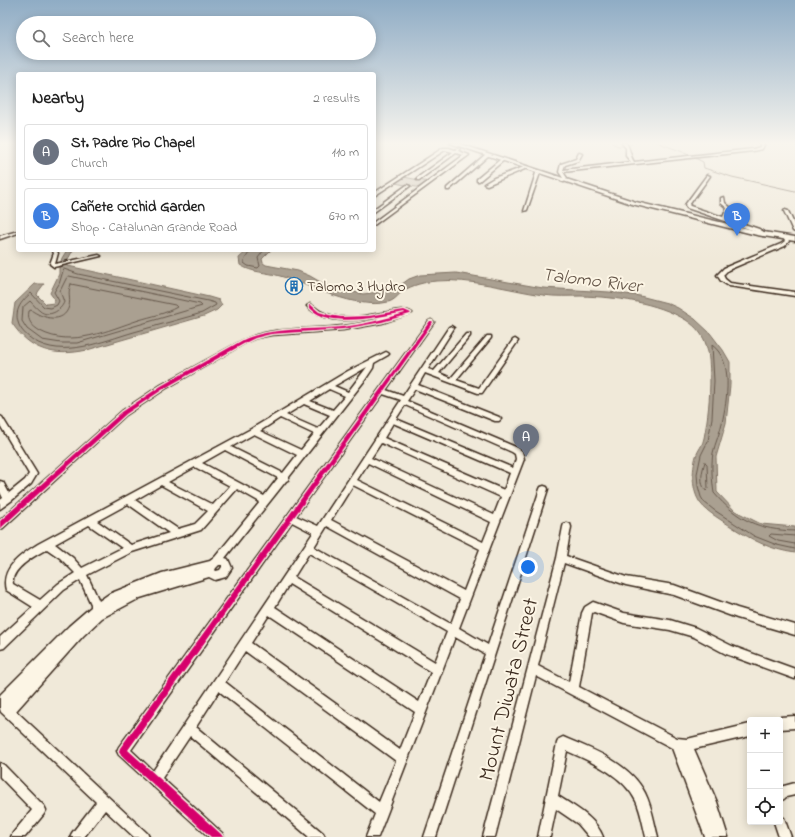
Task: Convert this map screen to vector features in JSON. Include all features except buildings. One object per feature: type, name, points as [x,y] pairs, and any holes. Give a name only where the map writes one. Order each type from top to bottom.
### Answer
[{"type":"main road","points":[[566,182],[634,203],[765,235],[795,239]]},
{"type":"street","points":[[376,223],[432,182]]},
{"type":"street","points":[[448,189],[456,182]]},
{"type":"street","points":[[525,210],[535,182]]},
{"type":"street","points":[[704,182],[687,206],[693,210],[757,230],[765,235]]},
{"type":"street","points":[[376,194],[393,183],[422,189]]},
{"type":"street","points":[[376,210],[408,186]]},
{"type":"street","points":[[723,198],[723,203],[729,208],[724,219]]},
{"type":"street","points":[[786,211],[795,231]]},
{"type":"street","points":[[0,238],[16,233]]},
{"type":"street","points":[[786,238],[783,245],[726,269],[720,275],[723,280],[729,284],[794,295]]},
{"type":"street","points":[[55,252],[52,265],[68,264],[99,256]]},
{"type":"street","points":[[0,525],[124,413],[163,387],[245,341],[258,335],[271,332],[343,328],[382,321],[409,313],[404,311],[372,316],[337,317],[322,315],[310,306]]},
{"type":"street","points":[[218,837],[123,751],[431,322]]},
{"type":"street","points":[[154,780],[319,532],[451,328]]},
{"type":"street","points":[[435,374],[468,336]]},
{"type":"street","points":[[452,380],[489,337]]},
{"type":"street","points":[[424,370],[480,391],[515,341]]},
{"type":"street","points":[[40,606],[9,587],[5,578],[10,568],[15,564],[47,544],[196,464],[350,373],[386,354]]},
{"type":"street","points":[[143,837],[2,707],[75,638],[112,597],[162,577],[213,566],[266,502],[335,414],[363,378],[370,368],[371,363]]},
{"type":"street","points":[[350,373],[363,378]]},
{"type":"street","points":[[328,386],[349,395]]},
{"type":"street","points":[[414,386],[497,419]]},
{"type":"street","points":[[372,837],[520,459],[515,450],[382,391]]},
{"type":"street","points":[[304,401],[335,414]]},
{"type":"street","points":[[279,415],[319,433]]},
{"type":"street","points":[[0,419],[33,472],[33,476],[0,505]]},
{"type":"street","points":[[392,420],[515,472]]},
{"type":"street","points":[[254,431],[303,454]]},
{"type":"street","points":[[379,439],[506,495]]},
{"type":"street","points":[[225,447],[285,478]]},
{"type":"street","points":[[366,459],[496,520]]},
{"type":"street","points":[[196,464],[266,502]]},
{"type":"street","points":[[352,481],[485,547]]},
{"type":"street","points":[[162,482],[214,510]]},
{"type":"street","points":[[0,484],[8,499]]},
{"type":"street","points":[[0,644],[61,587],[82,573],[130,549],[198,527],[236,485]]},
{"type":"street","points":[[430,837],[544,489]]},
{"type":"street","points":[[128,500],[178,534]]},
{"type":"street","points":[[291,518],[319,532]]},
{"type":"street","points":[[90,521],[130,549]]},
{"type":"street","points":[[326,521],[466,597]]},
{"type":"street","name":"Mount Diwata Street","points":[[489,837],[561,558],[567,527]]},
{"type":"street","points":[[47,544],[68,558],[82,573],[90,589],[97,612]]},
{"type":"street","points":[[308,548],[491,652]]},
{"type":"street","points":[[561,558],[626,581],[674,590],[737,613],[795,630]]},
{"type":"street","points":[[288,578],[438,670]]},
{"type":"street","points":[[573,689],[587,613],[588,610],[593,607],[624,618],[670,625],[696,633],[737,653],[795,674]]},
{"type":"street","points":[[268,608],[422,710]]},
{"type":"street","points":[[244,644],[403,759]]},
{"type":"street","points":[[533,669],[681,745],[711,802],[722,837]]},
{"type":"street","points":[[218,683],[382,812]]},
{"type":"street","points":[[783,723],[795,722]]},
{"type":"street","points":[[189,728],[319,837]]},
{"type":"street","points":[[681,745],[747,731]]},
{"type":"street","points":[[544,837],[563,743],[599,760],[623,774],[640,795],[652,837]]},
{"type":"street","points":[[681,745],[711,837]]},
{"type":"street","points":[[0,769],[40,810],[17,837]]},
{"type":"street","points":[[783,792],[795,789]]},
{"type":"street","points":[[551,799],[577,815],[588,825],[597,837]]},
{"type":"street","points":[[76,837],[104,802]]},
{"type":"street","points":[[781,825],[785,837]]},
{"type":"shaded area","points":[[396,182],[429,182],[421,188],[395,183]]},
{"type":"water","points":[[66,252],[72,252],[67,261],[68,266],[209,297],[219,300],[222,305],[217,310],[204,316],[87,350],[64,353],[44,350],[27,340],[12,323],[15,303],[35,284],[44,284],[37,295],[46,304],[54,303],[55,300],[50,293],[59,274],[62,258]]},
{"type":"water","points":[[246,252],[269,252],[262,259],[263,263],[266,265],[298,271],[329,287],[363,294],[395,289],[409,279],[420,275],[456,273],[543,288],[609,292],[640,296],[667,303],[678,308],[695,319],[710,333],[730,362],[730,385],[726,423],[716,457],[717,492],[735,511],[761,524],[795,527],[795,553],[769,547],[732,527],[704,507],[695,493],[693,480],[694,468],[696,456],[702,445],[707,423],[710,393],[710,368],[708,352],[703,338],[694,326],[686,320],[662,309],[622,299],[581,296],[548,296],[462,281],[436,281],[423,283],[414,285],[403,291],[390,301],[375,304],[362,303],[348,300],[280,276],[245,268],[240,265],[239,258]]},
{"type":"waterway","points":[[755,182],[795,191]]},
{"type":"cycle path","points":[[0,525],[124,413],[163,387],[245,341],[271,333],[343,328],[382,321],[409,313],[404,311],[369,317],[341,318],[328,316],[318,312],[310,306]]},
{"type":"cycle path","points":[[218,837],[123,751],[431,322]]},
{"type":"place","name":"Cañete Orchid Garden","points":[[737,236]]},
{"type":"place","name":"Talomo 3 Hydro","points":[[294,286]]},
{"type":"place","name":"St. Padre Pio Chapel","points":[[526,457]]},
{"type":"water label","name":"Talomo River","points":[[592,279]]}]
